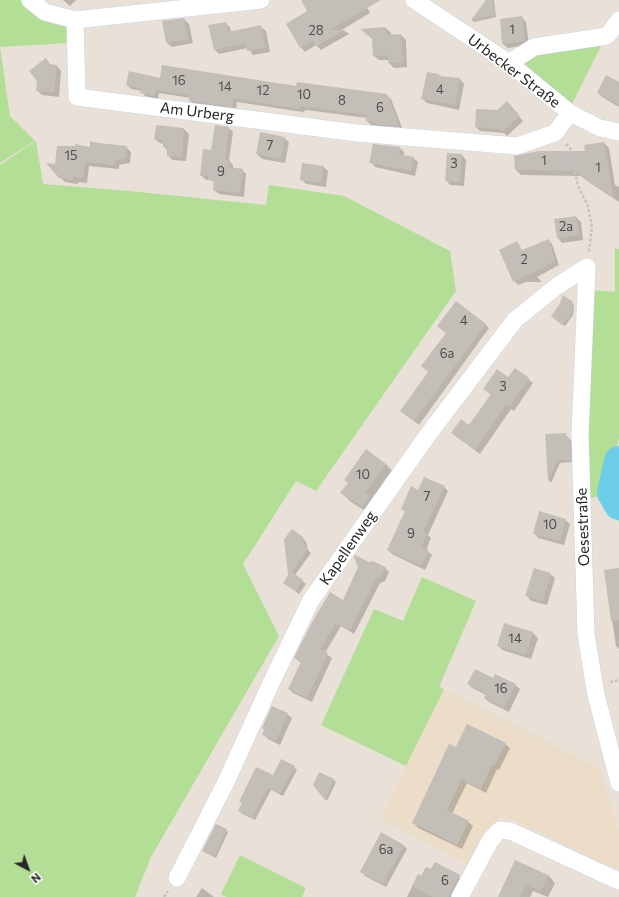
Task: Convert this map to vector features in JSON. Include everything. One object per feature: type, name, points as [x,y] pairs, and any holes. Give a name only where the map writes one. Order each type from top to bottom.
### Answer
[{"type":"street","points":[[30,0],[44,12],[75,20],[261,0]]},
{"type":"street","name":"Urbecker Straße","points":[[414,0],[509,63],[570,113],[600,128],[619,132]]},
{"type":"street","name":"Am Urberg","points":[[75,20],[77,97],[357,133],[517,146],[555,133]]},
{"type":"street","points":[[509,63],[534,47],[607,36],[619,20]]},
{"type":"street","points":[[555,133],[570,113]]},
{"type":"street","name":"Oesestraße","points":[[588,267],[580,435],[586,634],[596,695],[619,783]]},
{"type":"street","name":"Kapellenweg","points":[[177,878],[225,784],[311,600],[430,432],[515,320],[557,286],[588,267]]},
{"type":"street","points":[[460,897],[491,839],[500,830],[510,831],[619,881]]},
{"type":"path","points":[[555,133],[570,148],[578,186],[588,206],[592,228],[588,267]]},
{"type":"shaded area","points":[[444,689],[599,768],[619,830],[619,871],[501,814],[472,867],[380,818]]},
{"type":"green space","points":[[0,0],[24,0],[69,24],[70,43],[0,47]]},
{"type":"green space","points":[[602,44],[571,106],[515,64],[536,52]]},
{"type":"green space","points":[[0,47],[10,116],[35,141],[0,163]]},
{"type":"green space","points":[[36,141],[43,184],[266,205],[269,185],[344,196],[450,251],[456,291],[316,491],[296,481],[243,564],[279,636],[151,857],[135,897],[0,897],[0,165]]},
{"type":"green space","points":[[615,248],[619,249],[619,437],[607,493],[589,499],[588,395],[592,290],[615,292]]},
{"type":"green space","points":[[619,486],[619,523],[610,501]]},
{"type":"green space","points":[[422,577],[476,601],[439,687],[444,689],[406,766],[321,725],[374,609],[403,621]]},
{"type":"green space","points":[[240,855],[306,888],[302,897],[227,897],[221,894]]},
{"type":"building","points":[[301,0],[381,0],[329,30],[345,30],[316,46],[313,41],[300,48],[286,24],[307,11]]},
{"type":"building","points":[[486,0],[492,0],[495,15],[471,20]]},
{"type":"building","points":[[522,16],[525,41],[502,44],[500,19]]},
{"type":"building","points":[[184,18],[188,39],[166,43],[162,21]]},
{"type":"building","points":[[226,22],[228,32],[261,25],[266,47],[247,51],[246,43],[214,50],[208,25]]},
{"type":"building","points":[[386,27],[386,35],[401,34],[403,63],[388,63],[388,55],[373,56],[372,39],[360,29]]},
{"type":"building","points":[[46,58],[50,64],[57,65],[54,92],[36,91],[37,81],[29,71]]},
{"type":"building","points":[[162,65],[296,86],[297,82],[387,94],[399,126],[377,125],[377,123],[366,121],[367,115],[302,106],[298,109],[233,98],[232,107],[189,101],[190,95],[156,90],[154,96],[140,93],[141,89],[126,85],[129,71],[160,78]]},
{"type":"building","points":[[427,72],[439,74],[439,76],[460,78],[455,105],[421,99]]},
{"type":"building","points":[[606,75],[619,82],[619,105],[597,93]]},
{"type":"building","points":[[507,101],[520,116],[502,132],[499,129],[475,127],[476,109],[497,110]]},
{"type":"building","points":[[156,125],[184,128],[182,157],[167,156],[167,147],[163,147],[163,140],[154,139]]},
{"type":"building","points":[[215,125],[229,127],[225,160],[230,160],[229,167],[243,169],[240,193],[213,190],[214,180],[208,179],[208,176],[200,176],[203,149],[211,150]]},
{"type":"building","points":[[260,132],[285,137],[281,159],[256,154]]},
{"type":"building","points":[[90,141],[127,146],[126,158],[115,161],[114,165],[85,162],[83,178],[74,177],[74,180],[59,178],[46,163],[55,164],[57,146],[75,146],[75,144],[90,147]]},
{"type":"building","points":[[604,142],[613,197],[580,176],[579,171],[515,170],[514,156],[539,151],[585,151],[584,145]]},
{"type":"building","points":[[373,144],[400,147],[399,154],[414,157],[411,171],[369,163]]},
{"type":"building","points":[[447,153],[462,154],[460,182],[445,181]]},
{"type":"building","points":[[302,163],[324,166],[321,183],[300,180]]},
{"type":"building","points":[[576,216],[579,235],[557,238],[554,219]]},
{"type":"building","points":[[549,239],[555,261],[513,282],[499,250],[517,241],[522,250]]},
{"type":"building","points":[[563,295],[573,302],[572,313],[562,325],[551,316],[559,305]]},
{"type":"building","points":[[456,301],[486,324],[414,421],[400,411],[428,372],[421,366],[446,333],[437,326]]},
{"type":"building","points":[[515,368],[529,378],[509,407],[506,405],[475,450],[451,433],[461,419],[469,425],[491,394],[483,389],[497,369],[508,377]]},
{"type":"building","points":[[566,433],[566,438],[570,438],[571,460],[557,460],[548,481],[545,434]]},
{"type":"building","points":[[366,449],[386,464],[365,493],[369,496],[362,507],[340,493],[348,483],[344,480]]},
{"type":"building","points":[[424,477],[445,486],[423,531],[427,533],[421,547],[429,550],[421,566],[387,550],[405,511],[401,509],[411,486],[418,490]]},
{"type":"building","points":[[539,511],[566,519],[560,541],[533,534]]},
{"type":"building","points":[[292,529],[303,537],[305,546],[308,549],[292,572],[303,580],[295,591],[283,583],[288,575],[284,539]]},
{"type":"building","points":[[355,555],[369,562],[372,561],[386,567],[381,577],[376,579],[350,631],[336,623],[320,649],[328,653],[307,698],[288,689],[301,662],[294,658],[311,624],[330,592],[343,600],[358,567],[354,557]]},
{"type":"building","points":[[534,568],[551,573],[543,601],[525,596]]},
{"type":"building","points":[[619,568],[619,620],[611,621],[604,570]]},
{"type":"building","points":[[504,623],[533,632],[526,655],[497,646]]},
{"type":"building","points":[[475,669],[493,678],[495,674],[516,684],[504,708],[484,698],[486,694],[467,684]]},
{"type":"building","points":[[272,706],[288,713],[276,741],[262,735],[264,730],[262,728]]},
{"type":"building","points":[[467,724],[506,743],[494,766],[492,765],[481,789],[462,779],[447,810],[469,821],[457,845],[412,823],[449,744],[456,747]]},
{"type":"building","points":[[281,759],[295,766],[280,794],[268,788],[252,818],[238,811],[242,803],[239,802],[256,767],[273,775]]},
{"type":"building","points":[[319,772],[334,779],[325,800],[313,785]]},
{"type":"building","points":[[216,824],[227,829],[214,857],[202,851]]},
{"type":"building","points":[[381,832],[404,845],[383,884],[360,872]]},
{"type":"building","points":[[515,860],[548,875],[541,891],[526,885],[520,897],[498,897]]},
{"type":"building","points":[[435,862],[460,875],[448,897],[433,897],[412,886],[418,874],[421,876],[426,867],[431,869]]},
{"type":"waterway","points":[[619,461],[612,493],[619,505]]}]
